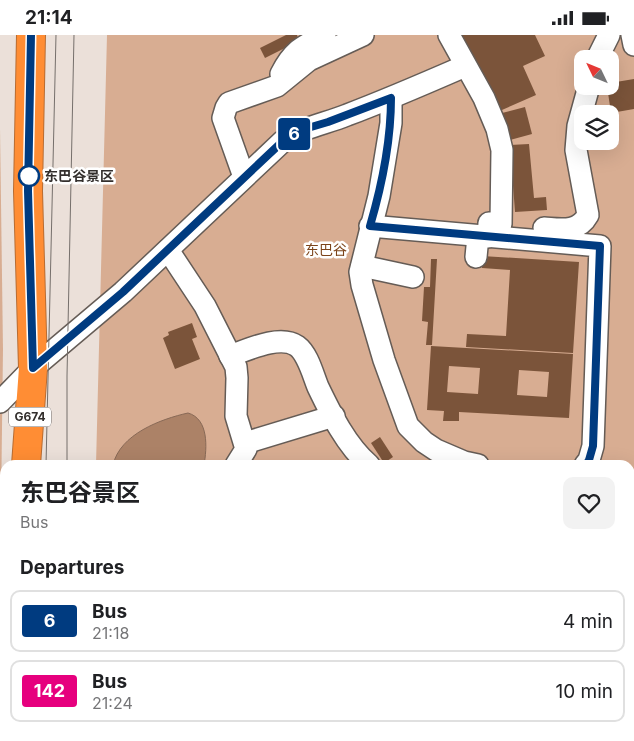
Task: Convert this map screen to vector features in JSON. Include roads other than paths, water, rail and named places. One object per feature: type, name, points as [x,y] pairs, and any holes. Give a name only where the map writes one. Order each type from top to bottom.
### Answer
[{"type":"highway","name":"G674","points":[[26,460],[33,368],[28,191],[31,35]]},
{"type":"street","points":[[277,86],[285,66],[295,52],[299,48],[325,35]]},
{"type":"street","points":[[244,177],[224,122],[224,113],[229,103],[277,86],[308,60],[363,35]]},
{"type":"street","points":[[449,35],[491,113],[502,150],[486,239]]},
{"type":"street","points":[[601,50],[608,35]]},
{"type":"street","points":[[632,35],[634,45]]},
{"type":"street","points":[[0,402],[33,368],[123,292],[283,141],[296,132],[391,98],[465,66]]},
{"type":"street","points":[[486,239],[570,229],[584,221],[588,215],[578,162],[576,138],[587,95]]},
{"type":"street","points":[[391,98],[391,123],[379,196],[360,272],[362,285],[384,360],[408,426],[424,443],[459,460]]},
{"type":"street","points":[[373,221],[486,239],[600,246],[593,446],[589,460]]},
{"type":"street","points":[[373,221],[610,253]]},
{"type":"street","points":[[168,250],[205,306],[236,367],[236,416],[246,449],[239,460]]},
{"type":"street","points":[[362,266],[413,277]]},
{"type":"street","points":[[230,356],[268,342],[296,346],[304,356],[334,416],[357,453],[364,460]]},
{"type":"street","points":[[245,443],[334,416]]},
{"type":"tram line","points":[[46,460],[56,35]]},
{"type":"tram line","points":[[67,460],[74,35]]},
{"type":"place","name":"东巴谷景区","points":[[29,176]]},
{"type":"park label","name":"东巴谷","points":[[326,250]]}]
